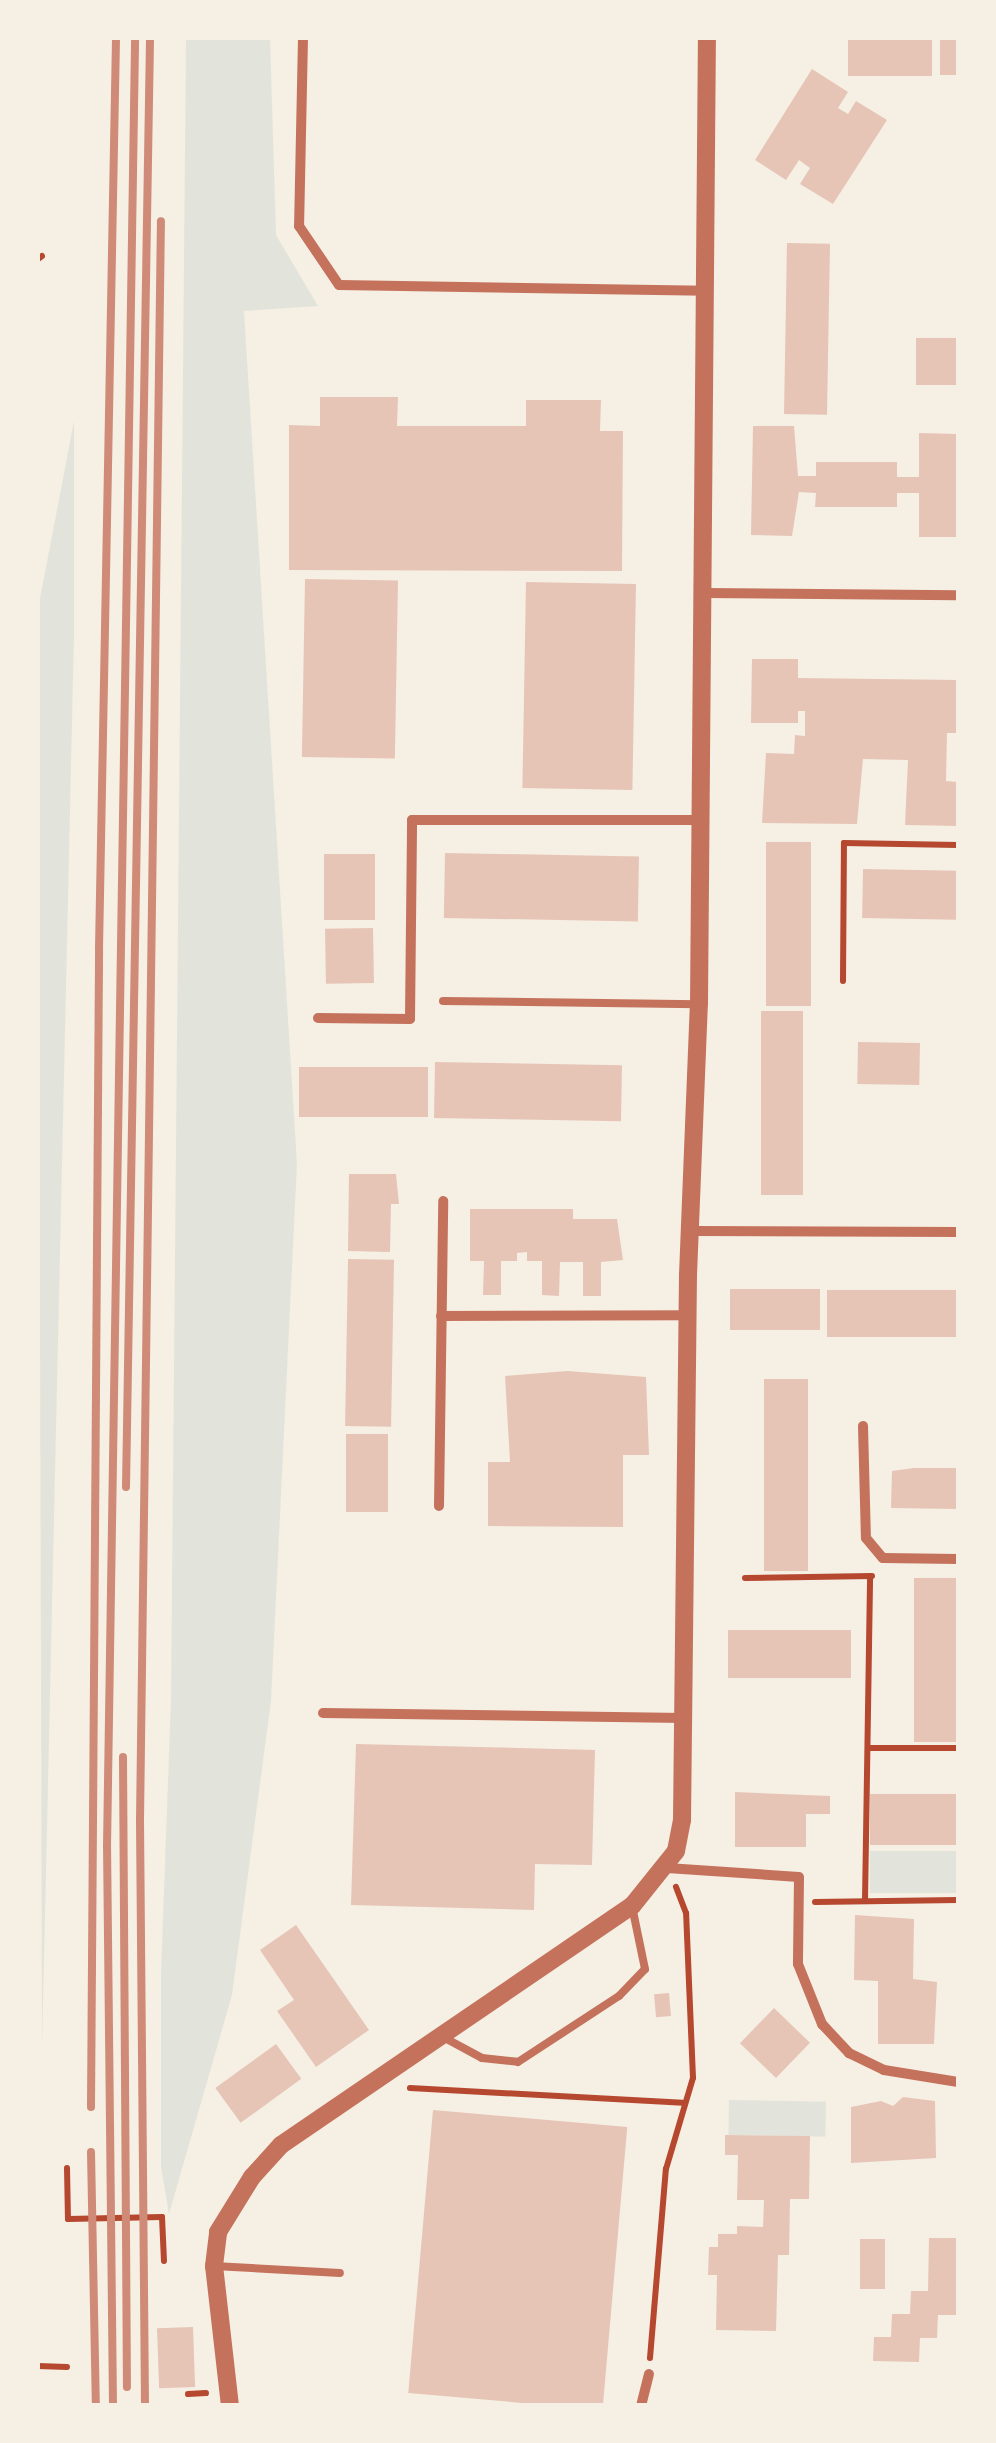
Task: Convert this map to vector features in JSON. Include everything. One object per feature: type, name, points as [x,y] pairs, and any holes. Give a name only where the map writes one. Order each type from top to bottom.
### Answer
[{"type":"street","points":[[303,38],[299,226],[339,285],[705,292]]},
{"type":"street","points":[[231,2405],[214,2266],[218,2232],[231,2204],[282,2145],[632,1906],[667,1868],[682,1820],[688,1315],[694,1231],[699,1004],[707,38]]},
{"type":"street","points":[[704,594],[958,595]]},
{"type":"street","points":[[318,1018],[410,1019],[412,820],[701,820]]},
{"type":"street","points":[[439,1506],[442,1201]]},
{"type":"street","points":[[694,1231],[958,1232]]},
{"type":"street","points":[[441,1316],[688,1315]]},
{"type":"street","points":[[862,1426],[862,1518],[866,1538],[883,1558],[958,1558]]},
{"type":"street","points":[[323,1713],[684,1718]]},
{"type":"street","points":[[667,1868],[798,1877],[798,1964],[822,2024],[849,2053],[884,2070],[958,2082]]},
{"type":"street","points":[[641,2406],[649,2374]]},
{"type":"lane","points":[[443,1002],[699,1004]]},
{"type":"lane","points":[[443,2037],[482,2058],[518,2062],[619,1996],[645,1970],[632,1906]]},
{"type":"lane","points":[[214,2266],[340,2274]]},
{"type":"path","points":[[843,981],[844,844],[958,845]]},
{"type":"path","points":[[865,1901],[870,1578],[883,1558]]},
{"type":"path","points":[[745,1578],[870,1578]]},
{"type":"path","points":[[869,1748],[958,1748]]},
{"type":"path","points":[[649,2374],[666,2169],[692,2078],[686,1912],[667,1868]]},
{"type":"path","points":[[799,1902],[958,1900]]},
{"type":"path","points":[[370,2086],[683,2103]]},
{"type":"path","points":[[67,2168],[68,2219],[162,2217],[164,2261]]},
{"type":"path","points":[[38,2366],[67,2366]]},
{"type":"shaded area","points":[[186,38],[270,38],[276,235],[318,306],[244,311],[297,1164],[271,1701],[232,1995],[169,2214],[161,2167],[161,1973],[171,1698]]},
{"type":"shaded area","points":[[74,421],[74,634],[42,2049],[38,609]]},
{"type":"shaded area","points":[[870,1851],[958,1851],[958,1893],[870,1893]]},
{"type":"shaded area","points":[[729,2100],[826,2102],[825,2137],[728,2135]]},
{"type":"building","points":[[848,38],[932,38],[932,76],[848,76]]},
{"type":"building","points":[[940,38],[958,38],[958,75],[940,75]]},
{"type":"building","points":[[812,69],[848,92],[838,108],[848,114],[856,101],[887,120],[833,204],[800,184],[810,168],[799,160],[786,180],[755,160]]},
{"type":"building","points":[[787,243],[830,244],[827,415],[784,414]]},
{"type":"building","points":[[916,338],[958,338],[958,385],[916,385]]},
{"type":"building","points":[[320,397],[398,397],[397,426],[526,426],[526,400],[601,400],[600,431],[623,431],[622,571],[289,570],[289,425],[320,426]]},
{"type":"building","points":[[753,426],[794,426],[798,476],[816,476],[816,462],[897,462],[897,477],[919,477],[919,433],[958,434],[958,537],[919,537],[919,493],[897,493],[897,507],[815,507],[816,493],[799,492],[792,536],[751,535]]},
{"type":"building","points":[[305,579],[398,581],[395,759],[302,757]]},
{"type":"building","points":[[526,582],[636,584],[632,790],[522,788]]},
{"type":"building","points":[[752,659],[798,659],[798,678],[958,680],[958,733],[947,733],[946,781],[958,782],[958,826],[905,825],[908,760],[863,759],[857,824],[762,823],[766,753],[794,754],[795,735],[805,736],[805,711],[798,711],[798,723],[751,723]]},
{"type":"building","points":[[766,842],[811,842],[811,1006],[766,1006]]},
{"type":"building","points":[[445,853],[639,856],[638,921],[444,918]]},
{"type":"building","points":[[324,854],[375,854],[375,920],[324,920]]},
{"type":"building","points":[[863,869],[958,871],[957,920],[862,918]]},
{"type":"building","points":[[373,928],[374,983],[326,984],[325,929]]},
{"type":"building","points":[[761,1011],[803,1011],[803,1195],[761,1195]]},
{"type":"building","points":[[858,1042],[920,1043],[919,1085],[857,1084]]},
{"type":"building","points":[[435,1062],[622,1065],[621,1121],[434,1118]]},
{"type":"building","points":[[299,1067],[428,1067],[428,1117],[299,1117]]},
{"type":"building","points":[[349,1174],[396,1174],[399,1204],[391,1204],[390,1252],[348,1251]]},
{"type":"building","points":[[470,1209],[573,1209],[573,1219],[617,1219],[623,1260],[601,1262],[601,1296],[583,1296],[583,1262],[560,1262],[559,1296],[542,1295],[542,1261],[527,1261],[527,1252],[517,1253],[517,1261],[501,1261],[501,1295],[483,1295],[484,1261],[470,1261]]},
{"type":"building","points":[[348,1259],[394,1260],[391,1427],[345,1426]]},
{"type":"building","points":[[730,1289],[820,1289],[820,1330],[730,1330]]},
{"type":"building","points":[[827,1290],[958,1290],[958,1337],[827,1337]]},
{"type":"building","points":[[567,1371],[646,1377],[649,1455],[623,1455],[623,1527],[488,1526],[488,1462],[510,1462],[505,1376]]},
{"type":"building","points":[[764,1379],[808,1379],[808,1571],[764,1571]]},
{"type":"building","points":[[346,1434],[388,1434],[388,1512],[346,1512]]},
{"type":"building","points":[[958,1468],[958,1509],[891,1508],[892,1471]]},
{"type":"building","points":[[914,1578],[957,1578],[957,1742],[914,1742]]},
{"type":"building","points":[[728,1630],[851,1630],[851,1678],[728,1678]]},
{"type":"building","points":[[356,1744],[595,1750],[592,1865],[535,1864],[534,1910],[351,1905]]},
{"type":"building","points":[[735,1792],[830,1796],[830,1814],[806,1814],[806,1847],[735,1847]]},
{"type":"building","points":[[870,1794],[958,1794],[958,1845],[870,1845]]},
{"type":"building","points":[[855,1915],[914,1919],[913,1979],[937,1982],[934,2044],[878,2044],[878,1981],[854,1980]]},
{"type":"building","points":[[296,1925],[369,2030],[316,2067],[277,2011],[294,2000],[260,1950]]},
{"type":"building","points":[[669,1993],[671,2016],[656,2017],[654,1994]]},
{"type":"building","points":[[774,2008],[810,2043],[776,2078],[740,2043]]},
{"type":"building","points":[[276,2044],[301,2079],[241,2123],[215,2088]]},
{"type":"building","points":[[903,2097],[935,2101],[936,2158],[851,2163],[851,2107],[881,2101],[893,2106]]},
{"type":"building","points":[[433,2110],[627,2127],[603,2406],[558,2406],[408,2393]]},
{"type":"building","points":[[725,2135],[810,2136],[809,2199],[790,2199],[789,2255],[778,2255],[776,2331],[716,2330],[717,2275],[708,2275],[709,2247],[718,2247],[718,2234],[737,2234],[737,2226],[763,2227],[764,2200],[737,2200],[738,2155],[725,2155]]},
{"type":"building","points":[[929,2238],[958,2238],[956,2315],[938,2315],[937,2338],[920,2338],[919,2362],[873,2361],[874,2337],[891,2337],[892,2314],[910,2314],[911,2291],[928,2291]]},
{"type":"building","points":[[860,2239],[885,2239],[885,2289],[860,2289]]},
{"type":"building","points":[[193,2327],[195,2387],[159,2388],[157,2328]]},
{"type":"railway","points":[[91,2107],[99,949],[116,38]]},
{"type":"railway","points":[[113,2406],[107,1847],[135,38]]},
{"type":"railway","points":[[126,1487],[150,38]]},
{"type":"railway","points":[[145,2406],[140,1820],[161,221]]},
{"type":"railway","points":[[123,1757],[127,2387]]},
{"type":"railway","points":[[91,2152],[96,2406]]}]
